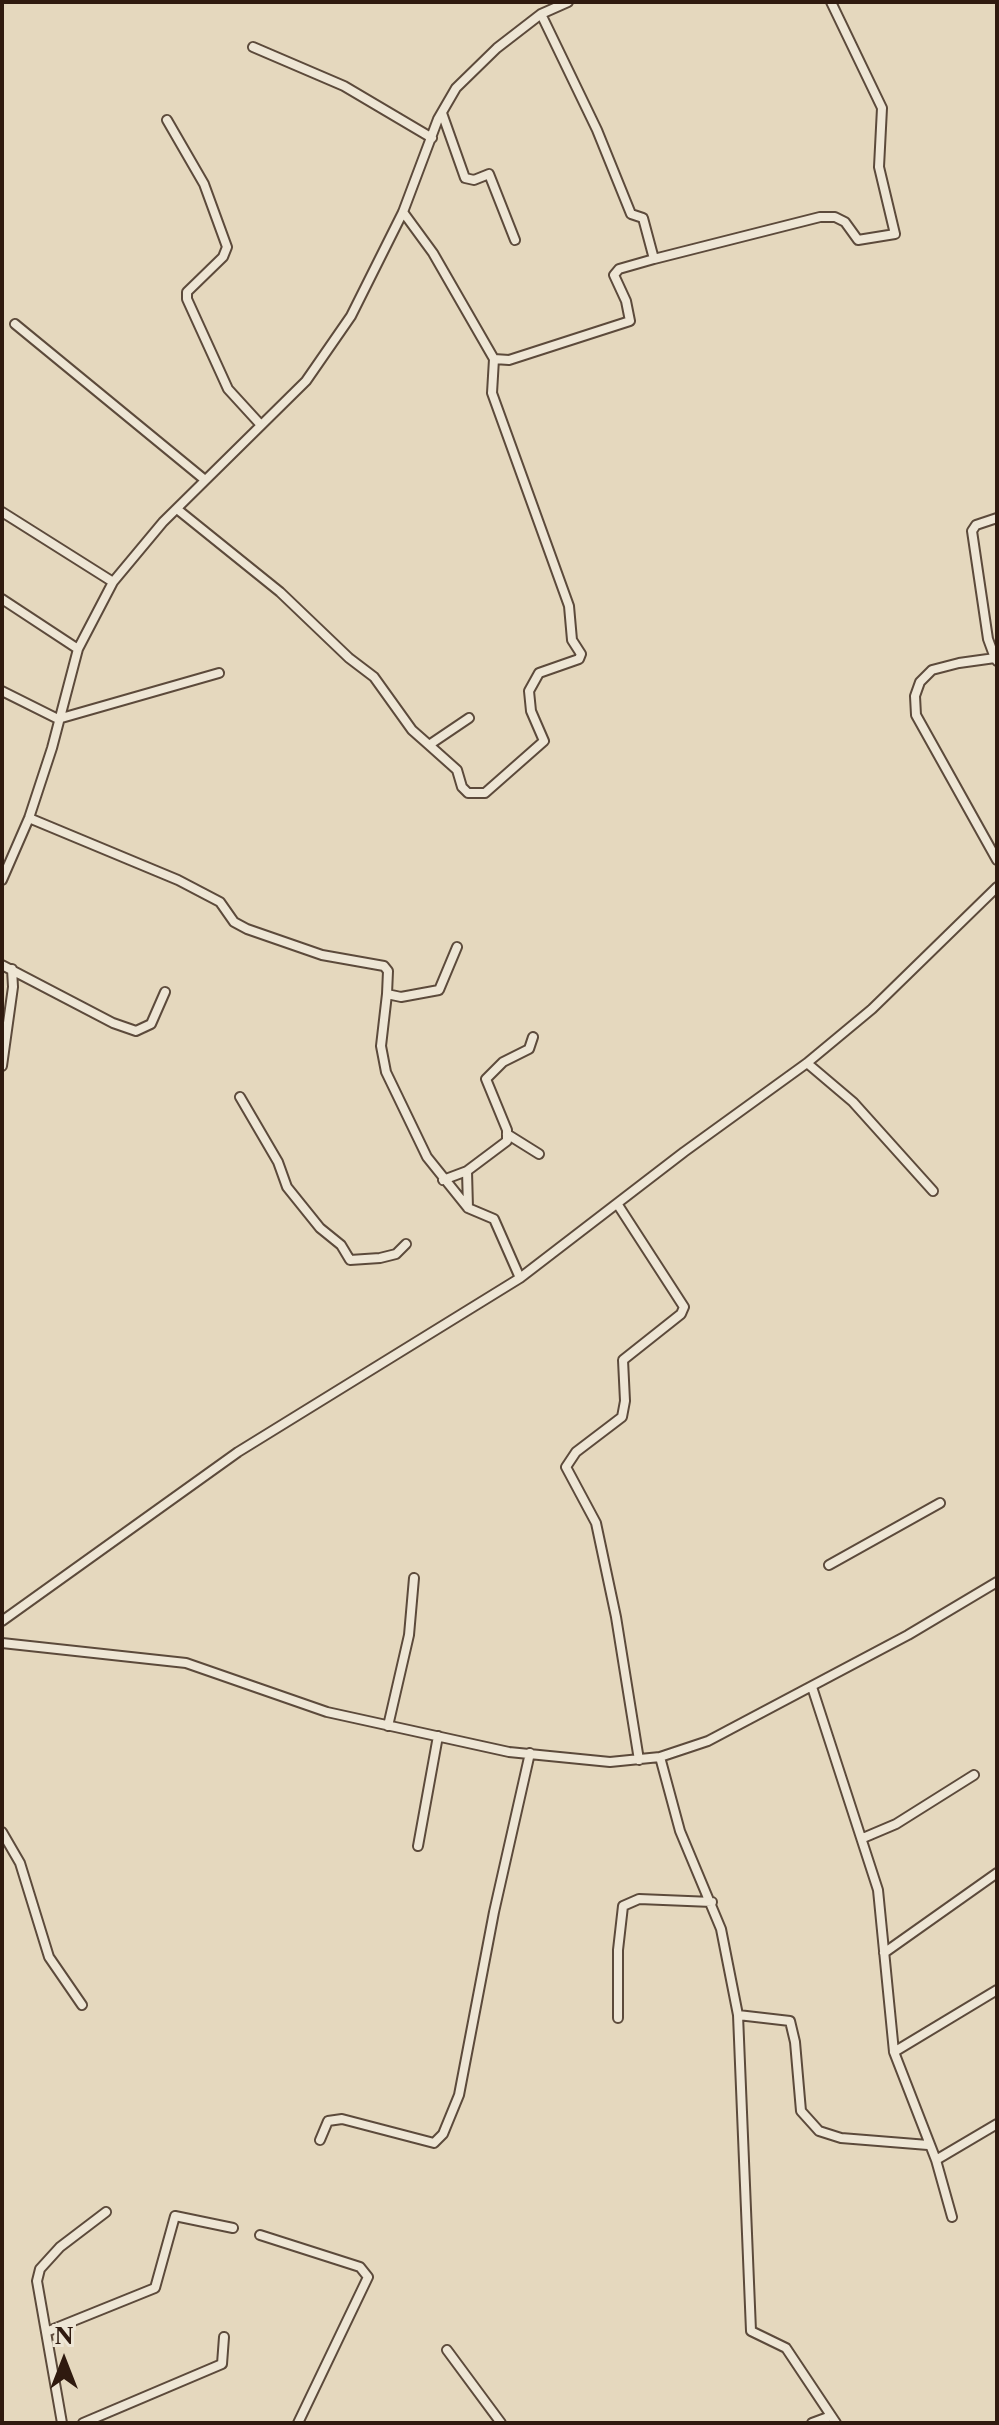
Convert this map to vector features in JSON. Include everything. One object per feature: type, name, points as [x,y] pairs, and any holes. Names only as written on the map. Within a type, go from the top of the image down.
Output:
[{"type":"street","points":[[2,880],[29,818],[78,649],[113,582],[177,509],[306,381],[351,316],[403,212],[442,113],[456,88],[474,68],[541,14],[568,2]]},
{"type":"street","points":[[494,359],[509,360],[630,321],[626,301],[614,275],[619,269],[820,217],[835,217],[845,222],[858,240],[895,234],[879,167],[882,108],[831,2]]},
{"type":"street","points":[[541,14],[597,130],[631,214],[643,218],[654,259]]},
{"type":"street","points":[[253,47],[344,86],[432,138]]},
{"type":"street","points":[[442,113],[465,178],[474,180],[489,174],[515,240]]},
{"type":"street","points":[[167,120],[204,184],[227,247],[223,257],[187,292],[187,299],[228,389],[260,424]]},
{"type":"street","points":[[177,509],[280,592],[349,658],[374,677],[412,730],[457,770],[462,787],[468,793],[485,793],[544,741],[531,711],[529,691],[539,673],[579,659],[581,654],[572,640],[569,606],[492,393],[494,359],[433,253],[403,212]]},
{"type":"street","points":[[15,324],[205,480]]},
{"type":"street","points":[[2,512],[113,582]]},
{"type":"street","points":[[997,518],[976,525],[972,531],[988,639],[996,660],[932,670],[920,682],[915,696],[916,715],[997,860]]},
{"type":"street","points":[[2,599],[78,649]]},
{"type":"street","points":[[2,691],[58,719],[219,673]]},
{"type":"street","points":[[429,745],[469,718]]},
{"type":"street","points":[[29,818],[178,880],[220,902],[234,922],[247,929],[322,955],[384,966],[388,971],[381,1046],[386,1072],[427,1157],[468,1208],[494,1219],[520,1278]]},
{"type":"street","points":[[2,1621],[238,1452],[520,1278],[684,1152],[807,1063],[872,1009],[997,887]]},
{"type":"street","points":[[387,994],[401,997],[439,990],[457,947]]},
{"type":"street","points":[[2,965],[113,1023],[136,1031],[151,1024],[165,992]]},
{"type":"street","points":[[2,1066],[13,987],[12,969]]},
{"type":"street","points":[[443,1180],[467,1171],[472,1164],[507,1141],[486,1079],[503,1062],[529,1049],[533,1037]]},
{"type":"street","points":[[807,1063],[853,1102],[933,1191]]},
{"type":"street","points":[[240,1097],[278,1162],[287,1187],[320,1228],[341,1245],[350,1260],[396,1254],[406,1244]]},
{"type":"street","points":[[507,1134],[539,1154]]},
{"type":"street","points":[[467,1171],[468,1208]]},
{"type":"street","points":[[618,1205],[684,1307],[681,1314],[623,1360],[625,1401],[622,1417],[576,1452],[566,1467],[596,1523],[616,1617],[639,1760]]},
{"type":"street","points":[[829,1565],[940,1503]]},
{"type":"street","points":[[388,1726],[409,1635],[414,1578]]},
{"type":"street","points":[[2,1643],[186,1663],[327,1712],[530,1753],[610,1762],[660,1757],[708,1741],[812,1687],[997,1583]]},
{"type":"street","points":[[812,1687],[878,1890],[894,2052],[936,2160],[952,2217]]},
{"type":"street","points":[[418,1846],[438,1736]]},
{"type":"street","points":[[320,2140],[328,2121],[342,2119],[434,2143],[443,2134],[459,2095],[494,1912],[530,1753]]},
{"type":"street","points":[[660,1757],[680,1831],[712,1902],[729,1958],[738,2015],[751,2331],[786,2348],[834,2420],[812,2423]]},
{"type":"street","points":[[863,1838],[896,1824],[974,1775]]},
{"type":"street","points":[[2,1832],[20,1863],[49,1957],[82,2005]]},
{"type":"street","points":[[884,1953],[997,1873]]},
{"type":"street","points":[[618,2018],[618,1950],[623,1906],[639,1899],[712,1902]]},
{"type":"street","points":[[894,2052],[997,1990]]},
{"type":"street","points":[[738,2015],[790,2021],[800,2078],[801,2111],[819,2131],[841,2138],[928,2145]]},
{"type":"street","points":[[936,2160],[997,2124]]},
{"type":"street","points":[[62,2423],[37,2281],[40,2269],[60,2247],[106,2212]]},
{"type":"street","points":[[46,2332],[155,2288],[175,2216],[233,2228]]},
{"type":"street","points":[[260,2235],[360,2267],[368,2277],[298,2423]]},
{"type":"street","points":[[83,2423],[222,2364],[224,2337]]},
{"type":"street","points":[[447,2350],[501,2423]]}]
